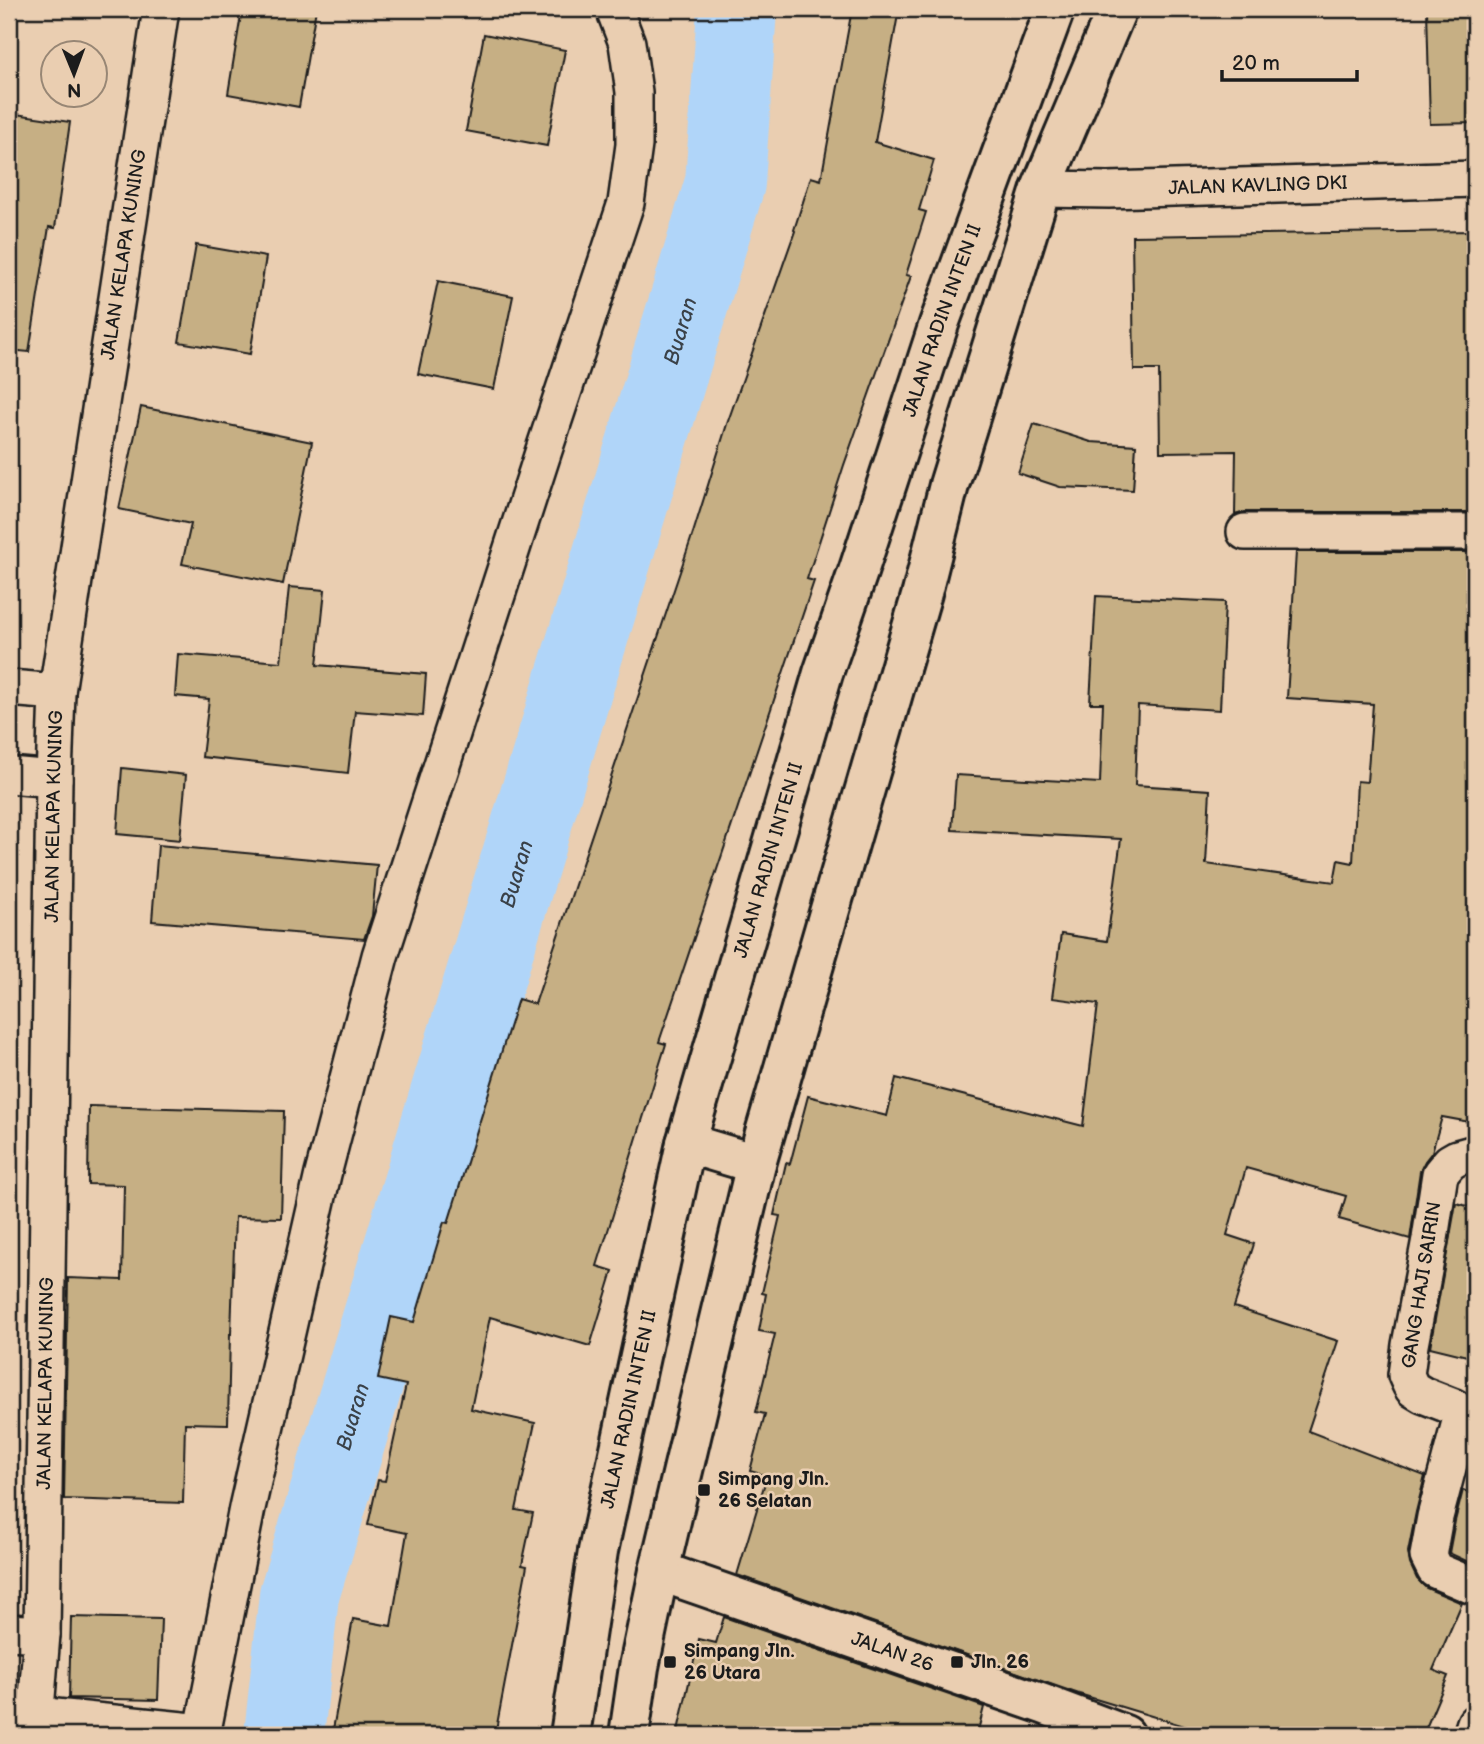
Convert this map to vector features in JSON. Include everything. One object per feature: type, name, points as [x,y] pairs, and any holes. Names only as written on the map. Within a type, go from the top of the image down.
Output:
[{"type":"main road","name":"JALAN RADIN INTEN II","points":[[570,1735],[598,1550],[686,1143],[823,673],[939,324],[1055,9]]},
{"type":"main road","points":[[629,1735],[639,1667],[659,1571],[756,1164],[922,593],[949,485],[1041,189],[1116,9]]},
{"type":"main road","points":[[686,1143],[756,1164]]},
{"type":"main road","name":"JALAN 26","points":[[659,1571],[1125,1735]]},
{"type":"street","name":"JALAN KELAPA KUNING","points":[[35,1725],[26,1633],[57,692],[161,9]]},
{"type":"street","points":[[35,1725],[202,1734],[247,1508],[320,1187],[380,956],[626,203],[634,145],[634,92],[627,43],[614,9]]},
{"type":"street","name":"JALAN KAVLING DKI","points":[[1041,189],[1109,190],[1475,179]]},
{"type":"street","points":[[1245,533],[1475,533]]},
{"type":"street","points":[[9,688],[57,692]]},
{"type":"street","points":[[9,775],[54,779]]},
{"type":"street","name":"GANG HAJI SAIRIN","points":[[1475,1153],[1450,1162],[1440,1174],[1406,1375],[1413,1389],[1454,1407],[1459,1413],[1460,1422],[1435,1517],[1428,1556],[1435,1570],[1475,1587]]},
{"type":"street","points":[[1471,1735],[1475,1723]]},
{"type":"building","points":[[242,9],[316,9],[299,107],[228,94]]},
{"type":"building","points":[[852,9],[899,9],[875,142],[934,160],[919,210],[926,212],[906,275],[911,276],[807,579],[814,581],[659,1042],[666,1044],[597,1266],[613,1271],[590,1346],[490,1317],[471,1409],[535,1423],[516,1510],[533,1513],[522,1565],[527,1566],[495,1735],[332,1735],[353,1619],[391,1626],[407,1533],[368,1525],[378,1480],[385,1481],[406,1385],[378,1379],[391,1317],[414,1322],[518,999],[535,1004],[811,177],[821,180]]},
{"type":"building","points":[[1427,9],[1475,9],[1475,123],[1430,124]]},
{"type":"building","points":[[484,34],[565,50],[547,146],[466,131]]},
{"type":"building","points":[[9,113],[70,122],[55,228],[49,227],[29,352],[9,350]]},
{"type":"building","points":[[1475,231],[1475,512],[1245,512],[1235,515],[1236,451],[1160,452],[1159,370],[1134,370],[1132,236]]},
{"type":"building","points":[[196,245],[266,257],[250,354],[179,342]]},
{"type":"building","points":[[438,281],[513,296],[494,389],[418,374]]},
{"type":"building","points":[[141,407],[312,442],[283,584],[182,564],[191,524],[119,509]]},
{"type":"building","points":[[1034,424],[1091,442],[1136,445],[1133,490],[1060,487],[1018,473]]},
{"type":"building","points":[[1296,552],[1475,552],[1475,1123],[1442,1117],[1432,1152],[1420,1171],[1410,1239],[1339,1219],[1346,1196],[1246,1168],[1227,1235],[1254,1244],[1234,1307],[1338,1341],[1308,1431],[1425,1476],[1408,1552],[1410,1564],[1417,1579],[1426,1588],[1462,1603],[1433,1670],[1448,1676],[1423,1735],[1214,1735],[1079,1694],[737,1575],[767,1476],[750,1471],[765,1414],[756,1412],[775,1334],[759,1331],[766,1294],[762,1293],[780,1216],[774,1215],[786,1163],[790,1164],[808,1096],[887,1116],[896,1078],[1083,1126],[1098,1004],[1052,998],[1061,934],[1107,941],[1121,839],[952,830],[956,775],[1100,783],[1103,703],[1090,703],[1096,596],[1225,602],[1220,710],[1138,705],[1135,785],[1210,790],[1206,864],[1334,882],[1338,860],[1353,863],[1357,781],[1367,782],[1373,704],[1287,698]]},
{"type":"building","points":[[289,587],[325,590],[317,665],[426,674],[423,716],[355,711],[348,773],[202,757],[209,699],[175,696],[178,654],[281,662]]},
{"type":"building","points":[[122,768],[186,775],[180,840],[117,834]]},
{"type":"building","points":[[158,845],[377,865],[372,916],[364,939],[152,921]]},
{"type":"building","points":[[89,1106],[284,1111],[281,1218],[235,1217],[228,1424],[185,1423],[183,1503],[64,1499],[68,1278],[122,1280],[124,1185],[88,1184]]},
{"type":"building","points":[[1456,1203],[1475,1208],[1475,1358],[1430,1347]]},
{"type":"building","points":[[1463,1490],[1475,1495],[1475,1565],[1449,1553]]},
{"type":"building","points":[[71,1617],[161,1619],[158,1700],[69,1698]]},
{"type":"building","points":[[724,1617],[984,1707],[977,1735],[677,1735],[699,1639],[716,1643]]},
{"type":"waterway","name":"Buaran","points":[[284,1735],[299,1595],[725,183],[737,9]]},
{"type":"place","name":"Simpang Jln. 26 Selatan","points":[[704,1490]]},
{"type":"place","name":"Simpang Jln. 26 Utara","points":[[670,1662]]},
{"type":"place","name":"Jln. 26","points":[[957,1662]]}]
